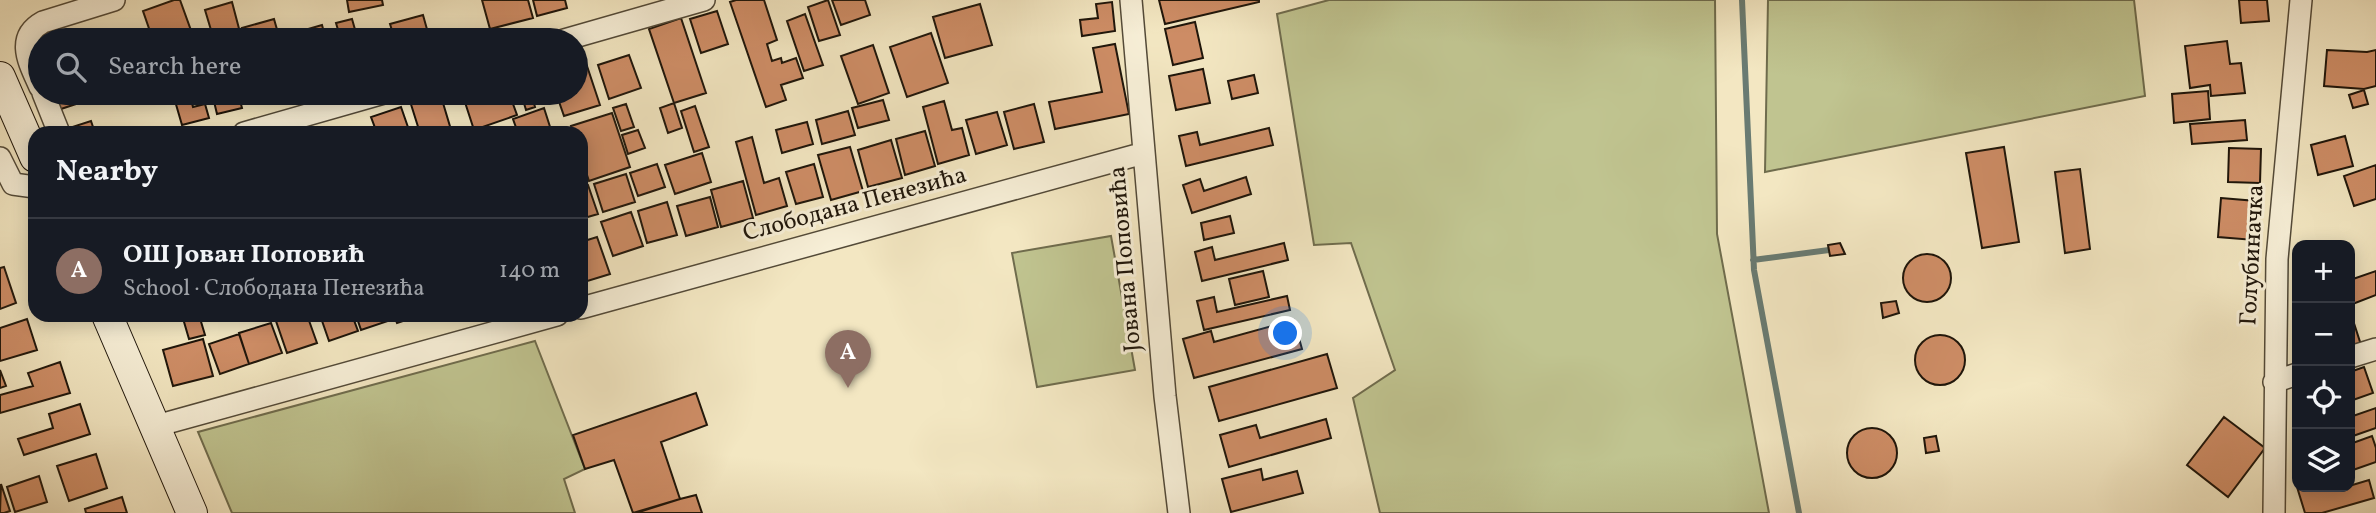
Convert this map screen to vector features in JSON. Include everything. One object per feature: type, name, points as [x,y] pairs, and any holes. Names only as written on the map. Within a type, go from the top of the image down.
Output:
[{"type":"main road","points":[[0,77],[28,141]]},
{"type":"main road","points":[[110,322],[192,513]]},
{"type":"street","points":[[33,28],[43,22],[114,0]]},
{"type":"street","points":[[588,33],[704,0]]},
{"type":"street","name":"Јована Поповића","points":[[1131,0],[1165,396],[1178,513]]},
{"type":"street","name":"Голубиначка","points":[[2274,513],[2277,259],[2301,0]]},
{"type":"street","points":[[28,37],[28,59]]},
{"type":"street","points":[[48,105],[56,126]]},
{"type":"street","points":[[268,126],[342,105]]},
{"type":"street","name":"Слободана Пенезића","points":[[588,307],[1144,153]]},
{"type":"street","points":[[0,158],[13,184],[28,186]]},
{"type":"street","points":[[156,426],[532,322]]},
{"type":"street","points":[[2355,355],[2376,349]]},
{"type":"street","points":[[2274,382],[2292,376]]},
{"type":"green space","points":[[1329,0],[1715,0],[1717,234],[1769,513],[1380,513],[1353,398],[1395,370],[1351,243],[1314,245],[1277,14]]},
{"type":"green space","points":[[1768,0],[2134,0],[2145,96],[1765,172]]},
{"type":"green space","points":[[1111,236],[1135,370],[1037,387],[1012,253]]},
{"type":"green space","points":[[535,341],[585,469],[564,479],[575,513],[232,513],[198,432]]},
{"type":"building","points":[[180,0],[190,28],[149,28],[143,11]]},
{"type":"building","points":[[347,0],[382,0],[383,5],[349,12]]},
{"type":"building","points":[[482,0],[528,0],[533,18],[490,28]]},
{"type":"building","points":[[533,0],[565,0],[567,8],[537,16]]},
{"type":"building","points":[[764,0],[777,40],[767,44],[772,61],[781,58],[782,63],[796,58],[803,78],[781,85],[786,100],[766,107],[730,2]]},
{"type":"building","points":[[828,0],[840,35],[819,41],[808,7]]},
{"type":"building","points":[[832,0],[865,0],[870,15],[841,25]]},
{"type":"building","points":[[1159,0],[1259,0],[1259,2],[1165,24]]},
{"type":"building","points":[[2239,0],[2267,0],[2269,21],[2241,23]]},
{"type":"building","points":[[232,2],[239,28],[210,28],[205,10]]},
{"type":"building","points":[[1112,2],[1115,31],[1082,36],[1080,20],[1098,18],[1096,4]]},
{"type":"building","points":[[980,4],[992,45],[945,58],[933,17]]},
{"type":"building","points":[[717,11],[728,44],[701,53],[690,19]]},
{"type":"building","points":[[805,14],[823,65],[804,71],[787,21]]},
{"type":"building","points":[[423,15],[427,28],[391,28],[390,24]]},
{"type":"building","points":[[681,18],[706,93],[674,103],[649,29]]},
{"type":"building","points":[[274,19],[277,28],[242,28]]},
{"type":"building","points":[[352,19],[355,28],[337,28],[336,23]]},
{"type":"building","points":[[1195,22],[1203,58],[1173,65],[1165,29]]},
{"type":"building","points":[[931,33],[948,83],[907,97],[890,47]]},
{"type":"building","points":[[2227,41],[2230,64],[2241,63],[2245,93],[2211,96],[2210,85],[2190,88],[2185,46]]},
{"type":"building","points":[[1115,44],[1129,114],[1055,129],[1049,102],[1102,92],[1093,48]]},
{"type":"building","points":[[873,45],[889,93],[858,104],[841,56]]},
{"type":"building","points":[[2327,50],[2376,50],[2376,86],[2364,89],[2324,86]]},
{"type":"building","points":[[629,55],[641,88],[609,99],[598,65]]},
{"type":"building","points":[[588,69],[600,105],[564,116],[560,105],[588,105]]},
{"type":"building","points":[[1203,69],[1210,103],[1176,110],[1169,76]]},
{"type":"building","points":[[1254,75],[1258,93],[1232,99],[1228,81]]},
{"type":"building","points":[[2364,90],[2368,104],[2353,108],[2349,95]]},
{"type":"building","points":[[2208,91],[2210,119],[2174,123],[2172,94]]},
{"type":"building","points":[[883,100],[889,120],[858,128],[852,108]]},
{"type":"building","points":[[944,101],[952,130],[962,128],[969,155],[938,164],[923,107]]},
{"type":"building","points":[[674,103],[682,128],[668,133],[660,108]]},
{"type":"building","points":[[626,104],[634,127],[621,131],[613,108]]},
{"type":"building","points":[[1034,104],[1044,142],[1014,149],[1004,112]]},
{"type":"building","points":[[56,105],[73,105],[58,110]]},
{"type":"building","points":[[176,105],[205,105],[209,118],[182,125]]},
{"type":"building","points":[[215,105],[241,105],[242,108],[217,114]]},
{"type":"building","points":[[411,105],[444,105],[450,126],[418,126]]},
{"type":"building","points":[[466,105],[513,105],[517,115],[485,126],[473,126]]},
{"type":"building","points":[[525,105],[534,105],[535,107],[526,110]]},
{"type":"building","points":[[695,106],[709,147],[694,152],[681,111]]},
{"type":"building","points":[[401,107],[408,126],[374,126],[371,117]]},
{"type":"building","points":[[544,108],[550,126],[516,126],[513,119]]},
{"type":"building","points":[[848,111],[855,135],[822,144],[816,120]]},
{"type":"building","points":[[997,112],[1007,145],[976,154],[966,120]]},
{"type":"building","points":[[612,113],[630,167],[589,181],[588,126],[571,126]]},
{"type":"building","points":[[2245,120],[2247,140],[2192,144],[2190,124]]},
{"type":"building","points":[[91,121],[93,126],[75,126]]},
{"type":"building","points":[[807,122],[813,144],[782,153],[776,130]]},
{"type":"building","points":[[1269,128],[1273,145],[1186,166],[1179,136],[1197,132],[1200,145]]},
{"type":"building","points":[[638,130],[645,148],[628,154],[622,135]]},
{"type":"building","points":[[925,131],[935,166],[905,175],[896,139]]},
{"type":"building","points":[[2345,136],[2353,166],[2318,175],[2311,145]]},
{"type":"building","points":[[752,137],[764,183],[779,178],[787,206],[756,215],[736,142]]},
{"type":"building","points":[[891,140],[902,178],[868,187],[858,150]]},
{"type":"building","points":[[850,147],[863,191],[831,200],[818,155]]},
{"type":"building","points":[[2004,147],[2019,242],[1982,248],[1966,153]]},
{"type":"building","points":[[2229,148],[2261,149],[2260,183],[2228,182]]},
{"type":"building","points":[[702,153],[711,182],[675,194],[665,165]]},
{"type":"building","points":[[657,164],[665,187],[638,196],[630,173]]},
{"type":"building","points":[[814,164],[823,197],[796,204],[786,172]]},
{"type":"building","points":[[2376,165],[2376,199],[2354,206],[2344,176]]},
{"type":"building","points":[[2080,169],[2090,249],[2065,253],[2055,172]]},
{"type":"building","points":[[626,174],[635,202],[603,212],[594,184]]},
{"type":"building","points":[[1246,177],[1251,194],[1192,213],[1183,185],[1200,179],[1204,191]]},
{"type":"building","points":[[743,181],[753,218],[721,227],[711,190]]},
{"type":"building","points":[[588,185],[598,214],[588,217]]},
{"type":"building","points":[[710,197],[718,227],[686,236],[677,206]]},
{"type":"building","points":[[2221,198],[2256,201],[2254,240],[2218,237]]},
{"type":"building","points":[[667,202],[677,235],[647,243],[638,211]]},
{"type":"building","points":[[631,212],[643,246],[613,256],[601,222]]},
{"type":"building","points":[[1230,216],[1234,233],[1204,240],[1201,223]]},
{"type":"building","points":[[597,237],[610,274],[588,281],[588,240]]},
{"type":"building","points":[[1284,243],[1288,260],[1202,281],[1195,252],[1212,247],[1215,260]]},
{"type":"building","points":[[1840,243],[1845,254],[1830,256],[1828,245]]},
{"type":"building","points":[[1927,254],[1944,261],[1951,278],[1944,295],[1927,302],[1910,295],[1903,278],[1910,261]]},
{"type":"building","points":[[4,267],[16,303],[0,309],[0,268]]},
{"type":"building","points":[[1263,271],[1269,297],[1235,305],[1229,279]]},
{"type":"building","points":[[2376,271],[2376,295],[2355,303],[2355,278]]},
{"type":"building","points":[[1287,296],[1290,310],[1204,330],[1197,301],[1214,297],[1217,312]]},
{"type":"building","points":[[1896,301],[1899,313],[1883,318],[1881,303]]},
{"type":"building","points":[[27,319],[37,350],[0,361],[0,328]]},
{"type":"building","points":[[1294,320],[1302,349],[1194,378],[1183,339],[1211,331],[1214,342]]},
{"type":"building","points":[[184,322],[201,322],[205,335],[189,339]]},
{"type":"building","points":[[276,322],[310,322],[317,343],[287,353]]},
{"type":"building","points":[[322,322],[355,322],[358,331],[329,341]]},
{"type":"building","points":[[358,322],[385,322],[361,330]]},
{"type":"building","points":[[271,323],[282,353],[249,364],[239,333]]},
{"type":"building","points":[[2355,326],[2361,345],[2355,347]]},
{"type":"building","points":[[239,334],[249,364],[220,374],[209,344]]},
{"type":"building","points":[[1940,335],[1958,342],[1965,360],[1958,378],[1940,385],[1922,378],[1915,360],[1922,342]]},
{"type":"building","points":[[203,339],[213,376],[173,386],[163,350]]},
{"type":"building","points":[[1327,354],[1337,388],[1219,421],[1209,387]]},
{"type":"building","points":[[60,362],[70,393],[0,413],[0,395],[33,386],[28,373]]},
{"type":"building","points":[[2364,367],[2373,393],[2355,399],[2355,370]]},
{"type":"building","points":[[0,370],[6,386],[0,388]]},
{"type":"building","points":[[696,393],[707,425],[661,442],[680,499],[633,513],[614,460],[585,469],[573,435]]},
{"type":"building","points":[[80,404],[90,434],[24,455],[18,439],[53,428],[49,414]]},
{"type":"building","points":[[2376,408],[2376,428],[2355,435],[2355,415]]},
{"type":"building","points":[[2224,417],[2265,448],[2228,497],[2187,465]]},
{"type":"building","points":[[1326,419],[1331,438],[1229,467],[1220,435],[1256,425],[1260,438]]},
{"type":"building","points":[[1872,428],[1890,435],[1897,453],[1890,471],[1872,478],[1854,471],[1847,453],[1854,435]]},
{"type":"building","points":[[1936,436],[1939,451],[1926,453],[1924,438]]},
{"type":"building","points":[[2372,436],[2376,448],[2376,462],[2355,469],[2355,442]]},
{"type":"building","points":[[96,454],[107,488],[69,501],[57,466]]},
{"type":"building","points":[[1261,469],[1263,480],[1297,471],[1303,493],[1231,512],[1222,479]]},
{"type":"building","points":[[39,476],[47,502],[15,512],[7,487]]},
{"type":"building","points":[[2369,480],[2374,498],[2322,513],[2305,513],[2299,492],[2355,492],[2355,484]]},
{"type":"building","points":[[1,484],[10,511],[4,513],[0,513]]},
{"type":"building","points":[[696,495],[702,513],[636,513],[680,499]]},
{"type":"building","points":[[122,497],[127,513],[86,513],[85,509]]},
{"type":"waterway","points":[[1742,0],[1754,270],[1799,513]]},
{"type":"waterway","points":[[1753,260],[1829,250]]},
{"type":"place","name":"ОШ Јован Поповић","points":[[848,388]]}]
